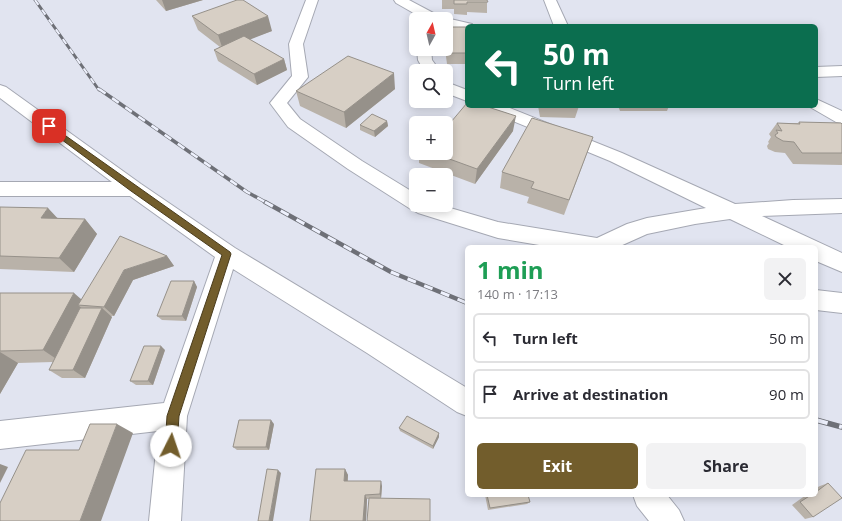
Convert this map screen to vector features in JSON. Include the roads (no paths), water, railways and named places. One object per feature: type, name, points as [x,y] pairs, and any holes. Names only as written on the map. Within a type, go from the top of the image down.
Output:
[{"type":"street","points":[[400,0],[420,12]]},
{"type":"street","points":[[550,0],[560,24]]},
{"type":"street","points":[[307,4],[296,44],[300,77],[278,103],[294,123],[354,165],[409,199]]},
{"type":"street","points":[[453,24],[465,27]]},
{"type":"street","points":[[818,72],[842,70]]},
{"type":"street","points":[[0,90],[134,189],[226,254],[376,345],[465,402]]},
{"type":"street","points":[[453,90],[465,95]]},
{"type":"street","points":[[818,105],[842,118]]},
{"type":"street","points":[[495,108],[616,157],[804,245]]},
{"type":"street","points":[[0,189],[134,189]]},
{"type":"street","points":[[604,245],[646,226],[730,211],[797,206],[842,206]]},
{"type":"street","points":[[438,212],[498,230],[588,245]]},
{"type":"street","points":[[818,252],[842,263]]},
{"type":"street","points":[[165,521],[173,416],[226,254]]},
{"type":"street","points":[[818,300],[842,303]]},
{"type":"street","points":[[0,436],[173,416]]},
{"type":"street","points":[[650,497],[668,521]]},
{"type":"railway","points":[[35,0],[99,90]]},
{"type":"railway","points":[[99,89],[247,192],[267,203]]},
{"type":"railway","points":[[265,202],[391,272],[465,302]]},
{"type":"railway","points":[[818,421],[842,427]]}]
